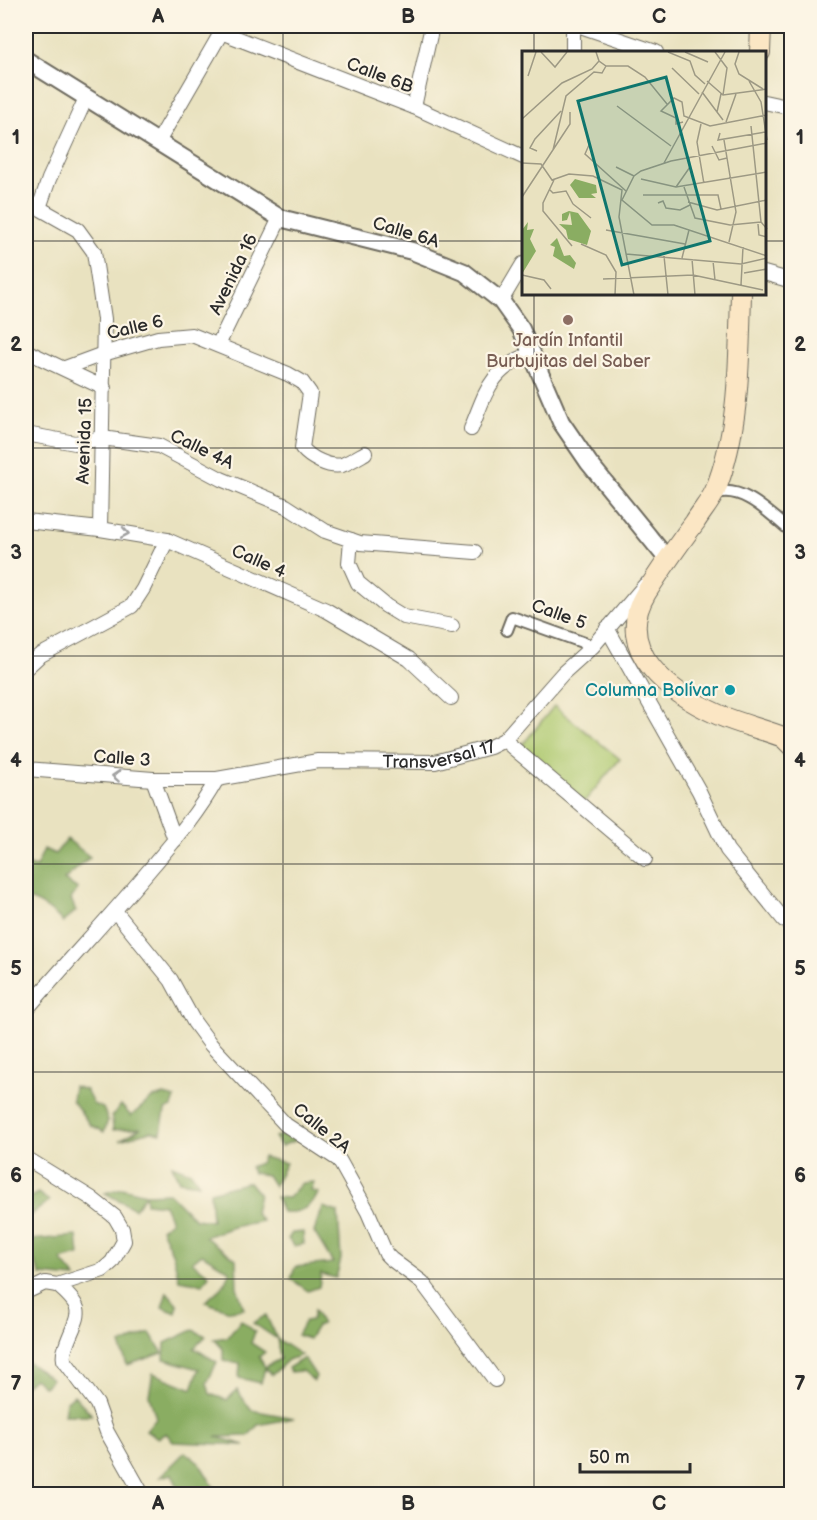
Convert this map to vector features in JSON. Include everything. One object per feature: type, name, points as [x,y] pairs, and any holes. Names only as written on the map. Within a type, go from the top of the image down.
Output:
[{"type":"main road","points":[[760,51],[761,26]]},
{"type":"main road","name":"Transversal 17","points":[[668,560],[714,494],[727,457],[735,418],[741,296]]},
{"type":"main road","points":[[668,560],[645,596],[637,616],[635,632],[648,665],[661,678],[698,704],[736,722],[783,737],[792,746]]},
{"type":"street","points":[[414,107],[432,26]]},
{"type":"street","points":[[573,26],[573,51]]},
{"type":"street","points":[[580,26],[653,51]]},
{"type":"street","points":[[158,142],[223,29]]},
{"type":"street","name":"Calle 6B","points":[[223,29],[414,107],[522,157]]},
{"type":"street","name":"Calle 6A","points":[[26,60],[280,218],[412,251],[464,272],[501,301],[521,329],[561,422],[589,463],[668,560]]},
{"type":"street","points":[[32,206],[49,179],[86,98]]},
{"type":"street","points":[[766,102],[792,108]]},
{"type":"street","name":"Calle 6","points":[[32,206],[78,230],[94,252],[104,319],[103,354],[158,338],[192,335],[288,374],[302,382],[310,393],[302,448],[312,458],[343,465],[365,453]]},
{"type":"street","name":"Avenida 16","points":[[218,345],[280,218]]},
{"type":"street","points":[[501,301],[522,266]]},
{"type":"street","points":[[766,273],[792,281]]},
{"type":"street","points":[[26,351],[104,388]]},
{"type":"street","points":[[471,429],[489,383],[505,366],[533,353]]},
{"type":"street","points":[[66,368],[103,354]]},
{"type":"street","name":"Avenida 15","points":[[100,529],[103,354]]},
{"type":"street","name":"Calle 4A","points":[[26,434],[75,443],[102,438],[159,446],[221,479],[286,506],[325,531],[351,540],[360,543],[475,552]]},
{"type":"street","points":[[714,494],[724,490],[739,494],[792,532]]},
{"type":"street","name":"Calle 4","points":[[26,521],[100,529],[167,540],[326,610],[409,659],[451,698]]},
{"type":"street","points":[[26,668],[39,656],[132,606],[167,540]]},
{"type":"street","points":[[351,540],[349,563],[358,583],[386,606],[404,617],[452,626]]},
{"type":"street","name":"Transversal 17","points":[[217,779],[318,761],[435,762],[490,747],[504,740],[563,673],[593,646],[668,560]]},
{"type":"street","name":"Calle 5","points":[[507,630],[512,617],[593,646]]},
{"type":"street","points":[[607,628],[699,791],[727,850],[784,920],[792,924]]},
{"type":"street","points":[[504,740],[645,859]]},
{"type":"street","name":"Calle 3","points":[[26,769],[153,779],[217,779]]},
{"type":"street","points":[[153,779],[175,840]]},
{"type":"street","points":[[26,1010],[175,840],[205,802],[217,779]]},
{"type":"street","name":"Calle 2A","points":[[115,911],[171,980],[194,1022],[211,1046],[286,1125],[339,1160],[368,1212],[386,1254],[422,1282],[495,1380]]},
{"type":"street","points":[[26,1158],[91,1198],[114,1217],[122,1229],[124,1241],[112,1262],[103,1270],[57,1285],[45,1283],[26,1292]]},
{"type":"street","points":[[57,1285],[70,1296],[76,1307],[78,1319],[67,1342],[63,1355],[64,1360],[97,1404],[107,1432],[142,1494]]},
{"type":"green space","points":[[554,706],[620,759],[584,802],[519,749]]},
{"type":"green space","points":[[67,839],[90,857],[64,880],[78,889],[71,899],[76,911],[63,922],[46,907],[26,899],[26,864],[36,867],[44,849],[55,854]]},
{"type":"green space","points":[[74,1086],[86,1090],[93,1104],[103,1108],[108,1120],[104,1132],[90,1125],[72,1100]]},
{"type":"green space","points":[[164,1095],[175,1098],[172,1107],[165,1110],[161,1133],[151,1131],[120,1140],[141,1128],[113,1130],[112,1117],[121,1105],[131,1116],[152,1098]]},
{"type":"green space","points":[[288,1133],[297,1140],[281,1146],[275,1137]]},
{"type":"green space","points":[[263,1157],[286,1163],[274,1186],[267,1175],[253,1173],[250,1167],[260,1163]]},
{"type":"green space","points":[[172,1165],[191,1172],[199,1184],[179,1181]]},
{"type":"green space","points":[[249,1182],[259,1194],[255,1213],[262,1221],[233,1227],[205,1237],[236,1259],[237,1287],[244,1309],[230,1311],[205,1302],[223,1286],[230,1271],[202,1254],[192,1262],[209,1275],[203,1284],[179,1280],[173,1255],[161,1229],[171,1221],[164,1205],[146,1203],[145,1195],[135,1209],[105,1193],[122,1188],[146,1194],[169,1193],[195,1219],[212,1221],[210,1192]]},
{"type":"green space","points":[[314,1182],[311,1191],[319,1193],[312,1203],[299,1211],[282,1212],[276,1197],[288,1198],[302,1183]]},
{"type":"green space","points":[[38,1193],[49,1201],[31,1215],[29,1198]]},
{"type":"green space","points":[[323,1207],[338,1212],[341,1259],[336,1278],[321,1274],[319,1287],[308,1291],[291,1279],[295,1267],[333,1263],[314,1232]]},
{"type":"green space","points":[[303,1232],[304,1244],[294,1246],[288,1239],[292,1233]]},
{"type":"green space","points":[[26,1235],[30,1240],[77,1236],[79,1255],[61,1260],[76,1278],[41,1275],[32,1257],[26,1253]]},
{"type":"green space","points":[[167,1292],[178,1305],[176,1313],[162,1307]]},
{"type":"green space","points":[[314,1310],[322,1324],[317,1326],[309,1339],[297,1335],[305,1321],[312,1320]]},
{"type":"green space","points":[[266,1315],[277,1339],[253,1323]]},
{"type":"green space","points":[[241,1320],[255,1332],[251,1343],[265,1352],[259,1357],[265,1367],[280,1359],[277,1339],[301,1355],[288,1360],[272,1375],[265,1368],[261,1383],[239,1378],[240,1363],[223,1360],[223,1349],[214,1339],[228,1337]]},
{"type":"green space","points":[[193,1330],[206,1336],[194,1348],[217,1362],[207,1383],[210,1394],[227,1400],[237,1390],[251,1410],[294,1418],[258,1425],[248,1436],[216,1437],[245,1445],[173,1442],[166,1433],[158,1438],[146,1430],[156,1418],[149,1395],[153,1373],[192,1389],[199,1369],[164,1359],[165,1343]]},
{"type":"green space","points":[[150,1333],[163,1353],[127,1365],[120,1345]]},
{"type":"green space","points":[[304,1358],[316,1376],[314,1381],[302,1371],[290,1372],[288,1368]]},
{"type":"green space","points":[[26,1361],[52,1379],[44,1387],[34,1378],[26,1385]]},
{"type":"green space","points":[[74,1395],[92,1415],[64,1415],[66,1402]]},
{"type":"green space","points":[[185,1452],[200,1464],[213,1486],[224,1494],[181,1494],[172,1474],[160,1477]]},
{"type":"place","name":"Jardín Infantil Burbujitas del Saber","points":[[568,320]]},
{"type":"place","name":"Columna Bolívar","points":[[730,690]]}]
